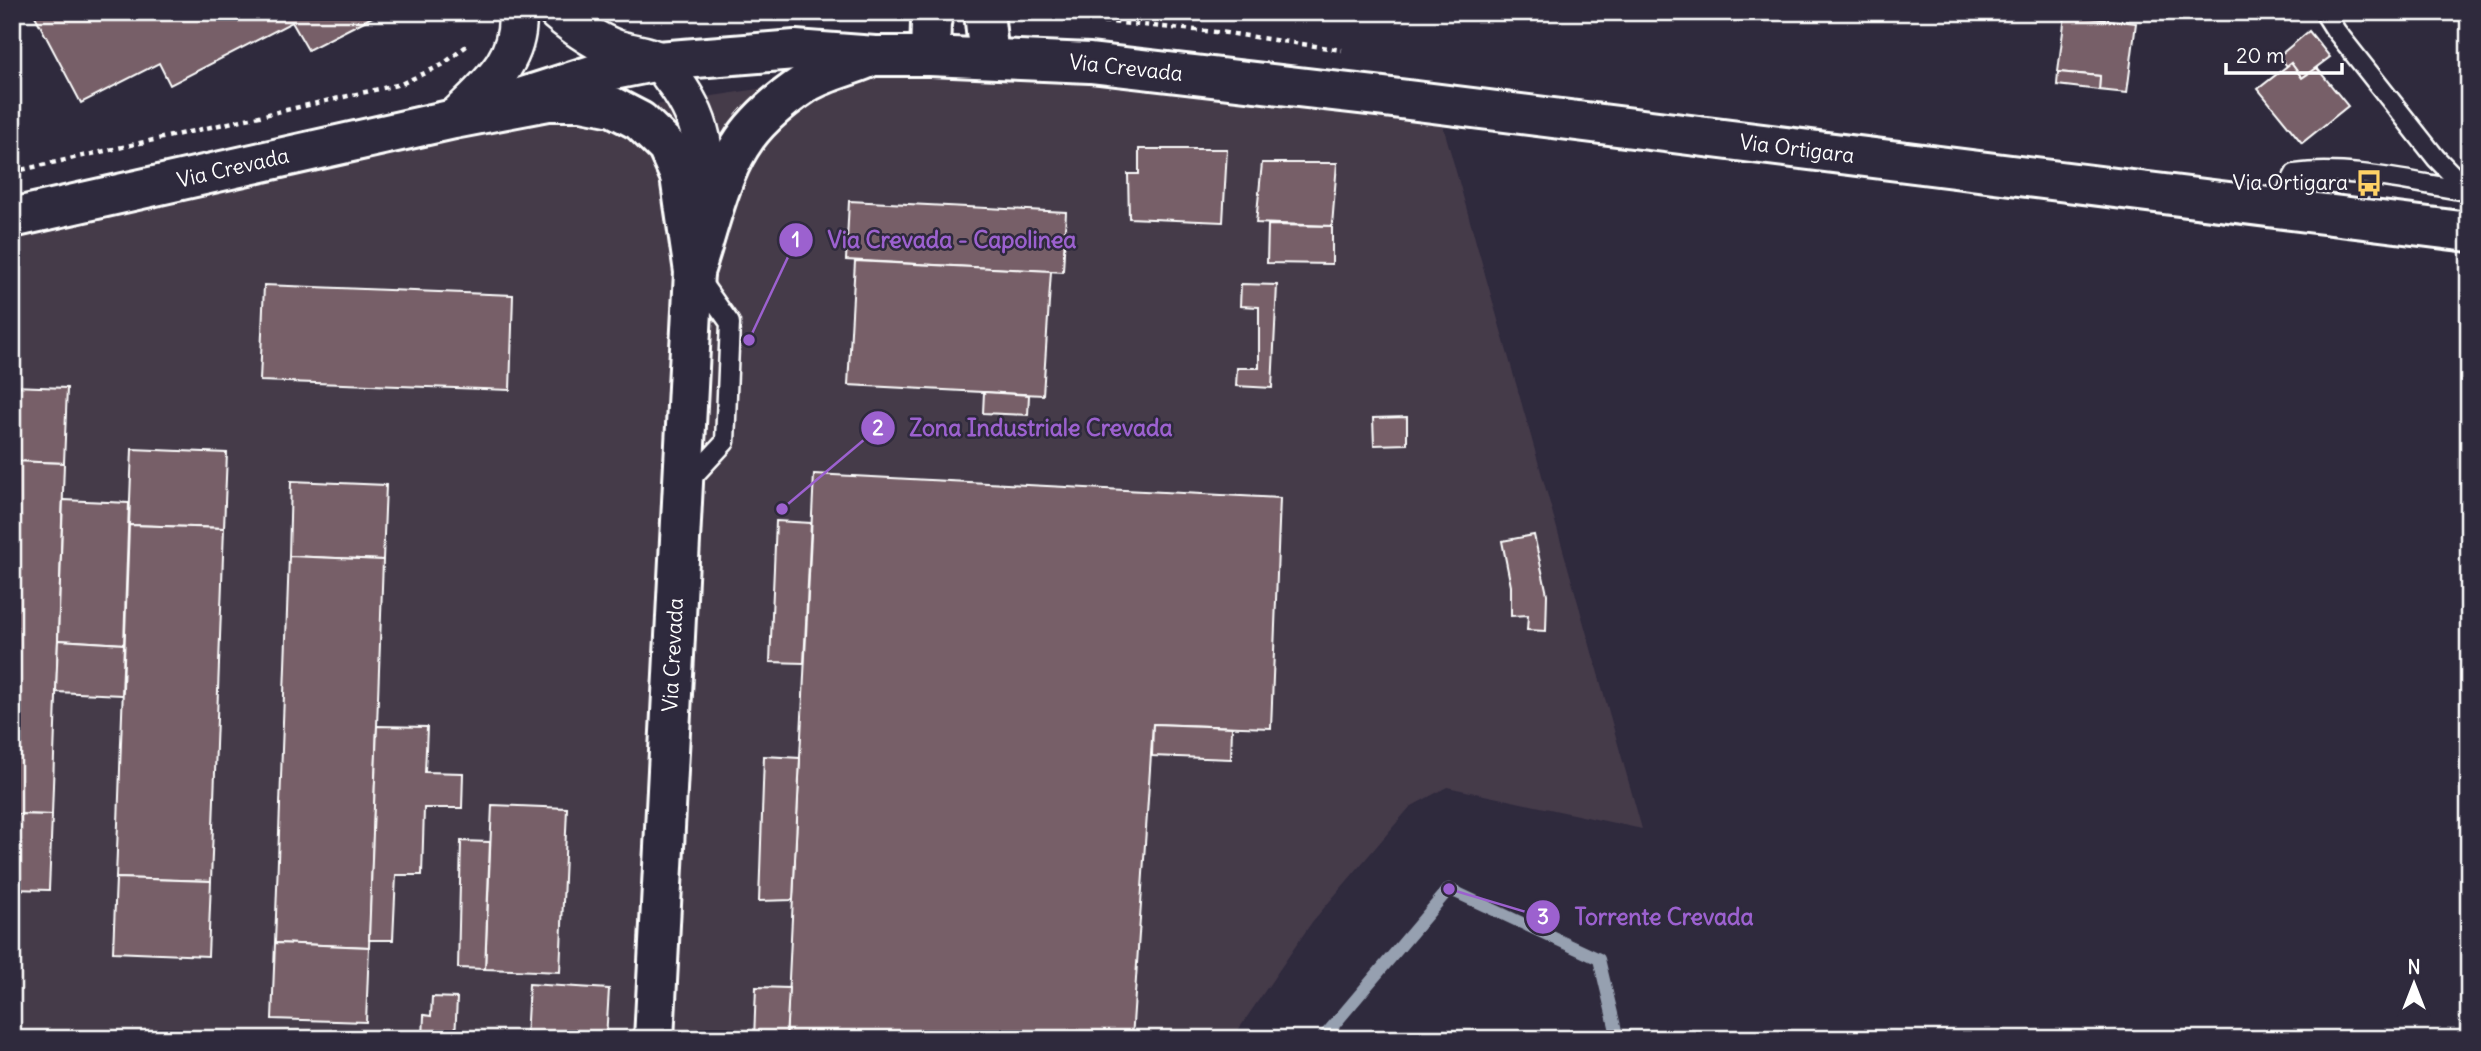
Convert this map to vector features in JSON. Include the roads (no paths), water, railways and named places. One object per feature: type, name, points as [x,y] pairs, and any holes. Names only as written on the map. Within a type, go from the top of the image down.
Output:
[{"type":"main road","points":[[930,56],[934,12]]},
{"type":"main road","points":[[984,12],[989,58]]},
{"type":"main road","name":"Via Crevada","points":[[454,119],[598,73],[658,61],[795,50],[875,56],[1090,63],[1376,96]]},
{"type":"main road","name":"Via Crevada","points":[[694,272],[725,178],[739,146],[753,129],[808,82],[875,56]]},
{"type":"main road","name":"Via Ortigara","points":[[1376,96],[2469,232]]},
{"type":"main road","name":"Via Crevada","points":[[12,218],[454,119],[548,101],[582,101],[613,107],[640,121],[667,148],[680,176],[694,272],[654,1039]]},
{"type":"street","points":[[454,119],[503,68],[513,51],[519,31],[517,12]]},
{"type":"street","points":[[557,12],[584,34],[658,61]]},
{"type":"street","name":"Via Crevada","points":[[658,61],[684,94],[703,138],[705,174],[694,272]]},
{"type":"lane","points":[[2324,12],[2436,158],[2468,191]]},
{"type":"lane","points":[[2284,210],[2290,183],[2295,174],[2312,172],[2346,173],[2468,191]]},
{"type":"waterway","points":[[1322,1039],[1449,889],[1599,959],[1618,1039]]},
{"type":"place","name":"Via Ortigara","points":[[2369,183]]},
{"type":"place","name":"Via Crevada - Capolinea","points":[[749,340]]},
{"type":"place","name":"Zona Industriale Crevada","points":[[782,509]]},
{"type":"place","name":"Torrente Crevada","points":[[1449,889]]}]
